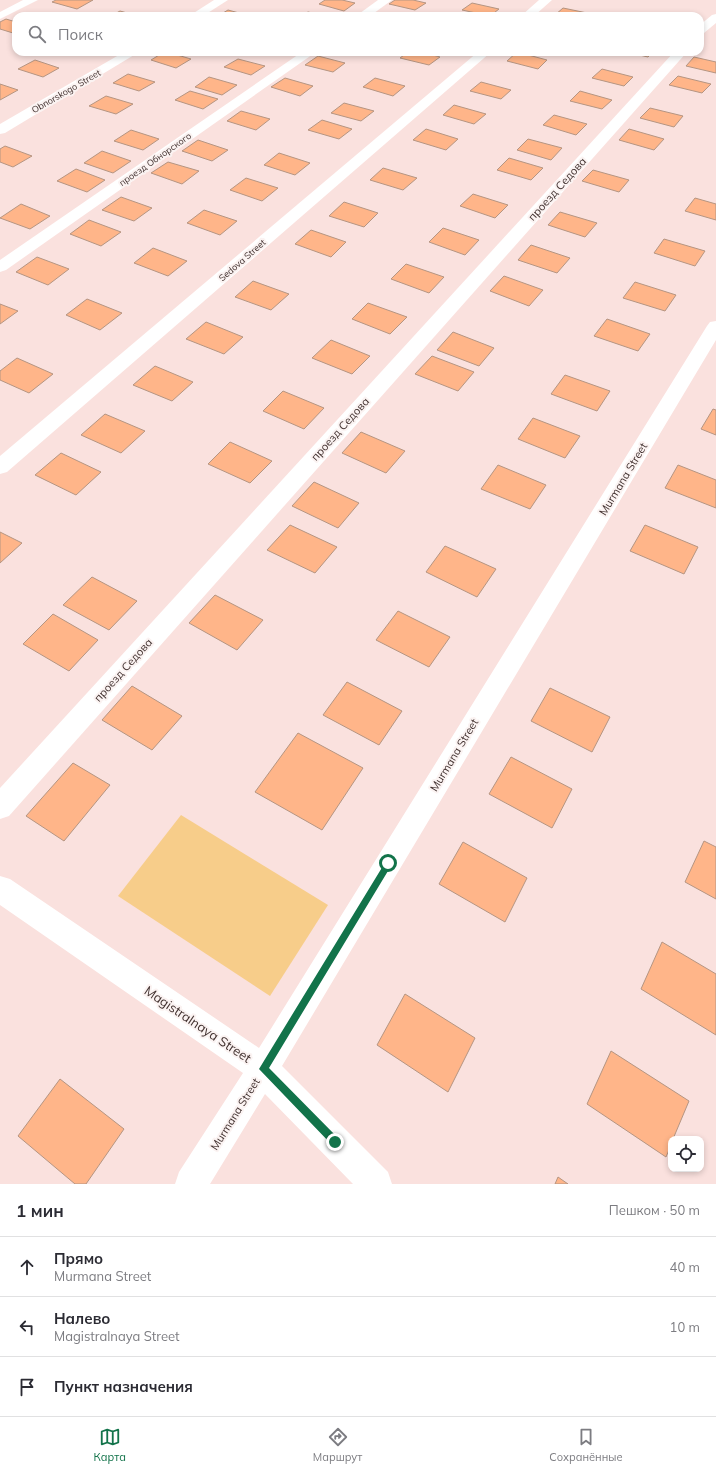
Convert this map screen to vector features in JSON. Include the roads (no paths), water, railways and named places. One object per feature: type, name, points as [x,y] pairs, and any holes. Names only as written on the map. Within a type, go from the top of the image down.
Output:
[{"type":"street","points":[[0,16],[32,0]]},
{"type":"street","points":[[202,12],[222,0]]},
{"type":"street","points":[[368,12],[386,0]]},
{"type":"street","points":[[532,12],[546,0]]},
{"type":"street","points":[[704,28],[716,17]]},
{"type":"street","name":"Obnorskogo Street","points":[[0,130],[126,56]]},
{"type":"street","name":"проезд Обнорского","points":[[0,267],[304,56]]},
{"type":"street","name":"Sedova Street","points":[[0,467],[480,56]]},
{"type":"street","name":"проезд Седова","points":[[0,807],[677,56]]},
{"type":"street","name":"Murmana Street","points":[[191,1184],[263,1069],[716,326]]},
{"type":"street","name":"Magistralnaya Street","points":[[0,889],[263,1069],[376,1184]]}]
